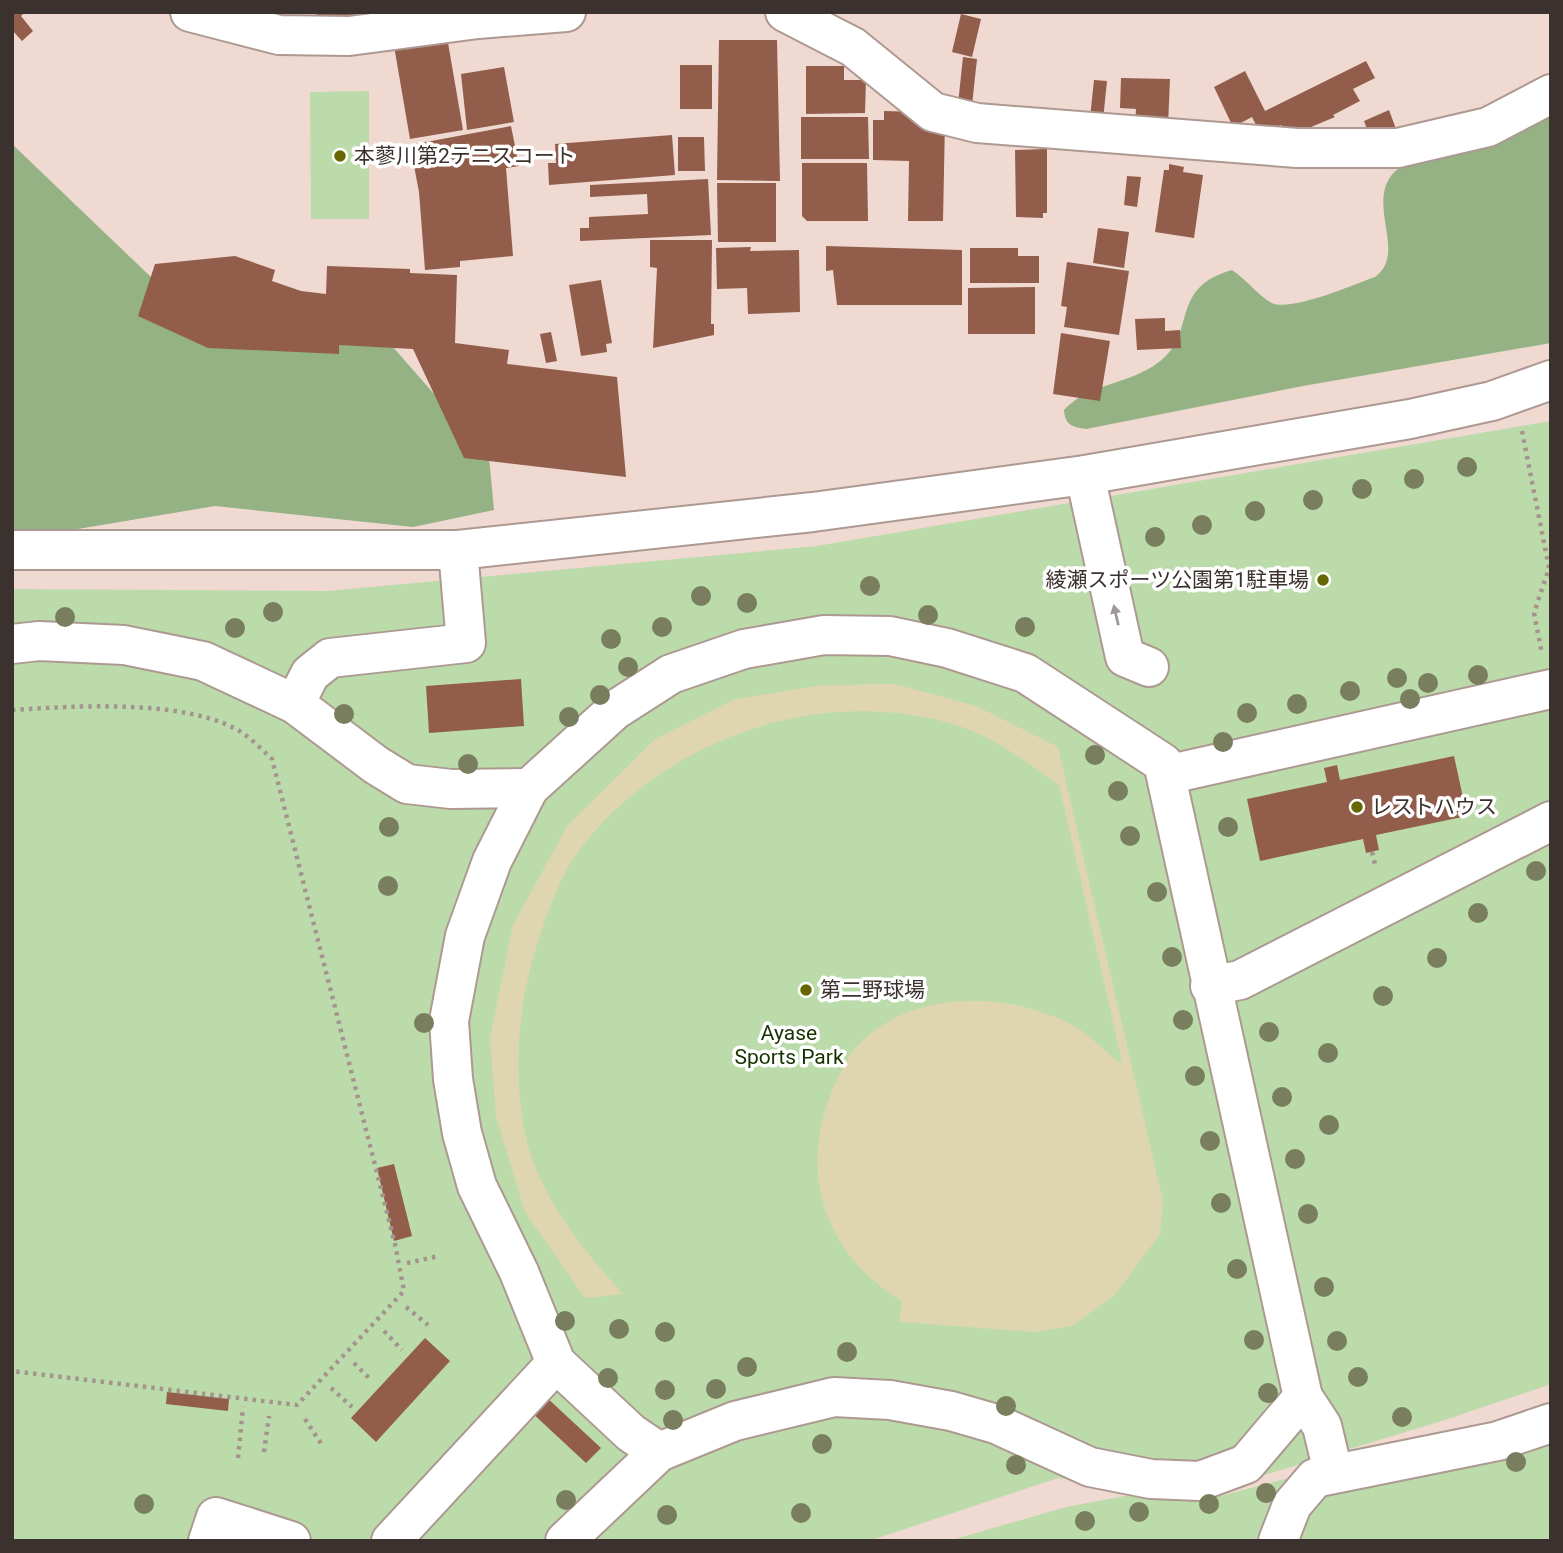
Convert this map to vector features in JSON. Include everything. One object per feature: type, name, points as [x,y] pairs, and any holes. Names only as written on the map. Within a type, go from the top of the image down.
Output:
[{"type":"street","points":[[190,12],[279,35],[349,36],[478,19],[566,12]]},
{"type":"street","points":[[785,12],[853,47],[933,112],[977,123],[1297,148],[1398,148],[1488,127],[1551,94]]},
{"type":"street","points":[[12,550],[458,550],[813,512],[1085,475],[1410,419],[1492,401],[1551,380]]},
{"type":"street","points":[[1085,475],[1125,657],[1149,667]]},
{"type":"street","points":[[295,704],[310,674],[330,658],[466,643],[458,550]]},
{"type":"street","points":[[659,1452],[631,1433],[556,1363],[519,1272],[477,1186],[457,1106],[449,1021],[465,936],[492,861],[529,788],[615,710],[671,674],[744,649],[824,635],[890,636],[947,648],[1025,673],[1163,763],[1210,986],[1303,1397],[1322,1426],[1333,1472]]},
{"type":"street","points":[[12,644],[39,641],[124,645],[203,661],[295,704],[376,765],[407,784],[451,789],[529,788]]},
{"type":"street","points":[[1166,775],[1550,691]]},
{"type":"street","points":[[1119,698],[1128,739]]},
{"type":"street","points":[[1210,986],[1240,980],[1551,821]]},
{"type":"street","points":[[391,1541],[556,1363]]},
{"type":"street","points":[[565,1541],[659,1452],[735,1421],[835,1397],[890,1400],[996,1424],[1090,1467],[1151,1479],[1200,1481],[1246,1464],[1303,1397]]},
{"type":"street","points":[[1278,1541],[1292,1505],[1315,1478],[1333,1472],[1498,1441],[1551,1423]]},
{"type":"street","points":[[208,1541],[216,1517],[291,1541]]},
{"type":"path","points":[[1522,427],[1549,568],[1534,613],[1550,691]]},
{"type":"path","points":[[12,710],[75,706],[192,714],[243,733],[272,759],[396,1244],[404,1291],[298,1405],[12,1371]]},
{"type":"path","points":[[407,1263],[439,1256]]},
{"type":"path","points":[[406,1307],[428,1325]]},
{"type":"path","points":[[384,1331],[402,1350]]},
{"type":"path","points":[[354,1363],[372,1381]]},
{"type":"path","points":[[331,1388],[352,1407]]},
{"type":"path","points":[[238,1458],[243,1407]]},
{"type":"path","points":[[264,1452],[269,1416]]},
{"type":"path","points":[[305,1419],[322,1445]]},
{"type":"green space","points":[[1551,73],[1551,343],[1303,386],[1086,429],[1068,422],[1064,410],[1074,401],[1148,369],[1171,350],[1178,338],[1191,299],[1199,288],[1212,278],[1232,270],[1270,302],[1279,305],[1305,301],[1375,277],[1384,267],[1388,256],[1383,202],[1385,188],[1393,173],[1462,124]]},
{"type":"green space","name":"本蓼川第2テニスコート","points":[[369,91],[369,219],[311,219],[310,92]]},
{"type":"green space","points":[[12,144],[177,302],[393,347],[489,457],[494,510],[413,527],[215,506],[12,540]]},
{"type":"green space","name":"Ayase Sports Park","points":[[1551,421],[1551,1384],[1445,1420],[1195,1496],[1058,1478],[869,1541],[12,1541],[12,589],[328,591],[817,546]]},
{"type":"green space","points":[[1551,1402],[1551,1541],[948,1541],[1066,1507],[1130,1495],[1201,1501],[1466,1432]]},
{"type":"sand","points":[[895,684],[976,706],[1058,747],[1163,1201],[1160,1234],[1115,1295],[1072,1326],[1035,1332],[899,1322],[902,1301],[875,1282],[853,1259],[836,1234],[824,1207],[818,1179],[818,1148],[823,1117],[834,1086],[850,1056],[862,1041],[884,1024],[935,1004],[963,1001],[1019,1006],[1046,1013],[1071,1024],[1117,1061],[1122,1062],[1059,785],[998,744],[959,726],[907,714],[854,711],[802,717],[750,730],[701,750],[656,777],[615,810],[580,849],[564,875],[535,952],[526,989],[518,1068],[528,1146],[544,1187],[574,1235],[623,1294],[585,1298],[525,1212],[496,1117],[490,1038],[513,925],[567,826],[655,739],[735,699],[824,685]]},
{"type":"building","points":[[12,12],[25,12],[21,16],[33,31],[22,41],[12,30]]},
{"type":"building","points":[[312,12],[412,12],[333,24]]},
{"type":"building","points":[[961,14],[981,19],[972,57],[952,52]]},
{"type":"building","points":[[447,37],[463,130],[410,139],[394,46]]},
{"type":"building","points":[[719,40],[777,40],[780,181],[717,180]]},
{"type":"building","points":[[963,57],[977,59],[972,105],[958,104]]},
{"type":"building","points":[[1366,61],[1375,78],[1353,89],[1360,101],[1333,115],[1335,117],[1287,137],[1281,125],[1261,135],[1252,117],[1233,127],[1214,87],[1245,71],[1265,111]]},
{"type":"building","points":[[680,65],[712,65],[712,109],[680,109]]},
{"type":"building","points":[[806,66],[844,66],[844,80],[866,80],[865,113],[806,114]]},
{"type":"building","points":[[504,67],[514,122],[467,130],[461,74]]},
{"type":"building","points":[[1121,78],[1170,79],[1168,126],[1135,124],[1136,109],[1120,108]]},
{"type":"building","points":[[1094,80],[1107,81],[1103,120],[1090,118]]},
{"type":"building","points":[[1389,110],[1396,129],[1371,139],[1364,121]]},
{"type":"building","points":[[884,111],[919,112],[945,121],[943,221],[908,221],[909,161],[873,160],[873,120],[884,120]]},
{"type":"building","points":[[801,117],[868,117],[869,159],[801,159]]},
{"type":"building","points":[[511,126],[519,166],[506,168],[513,256],[460,261],[460,267],[425,270],[419,192],[410,145]]},
{"type":"building","points":[[672,135],[675,175],[549,185],[548,163],[556,163],[555,144]]},
{"type":"building","points":[[678,137],[704,137],[705,171],[678,171]]},
{"type":"building","points":[[1047,149],[1047,213],[1043,213],[1043,218],[1016,217],[1015,150]]},
{"type":"building","points":[[802,163],[867,163],[868,221],[807,221],[802,216]]},
{"type":"building","points":[[1169,164],[1184,167],[1183,172],[1203,175],[1194,238],[1155,232],[1164,170],[1169,170]]},
{"type":"building","points":[[1127,176],[1141,177],[1137,207],[1124,205]]},
{"type":"building","points":[[708,179],[711,235],[580,241],[580,228],[589,228],[589,217],[648,214],[647,194],[590,197],[590,185]]},
{"type":"building","points":[[717,183],[776,183],[776,242],[718,242]]},
{"type":"building","points":[[1098,228],[1129,232],[1124,268],[1093,263]]},
{"type":"building","points":[[650,240],[712,240],[711,324],[714,324],[714,335],[653,348],[657,268],[650,267]]},
{"type":"building","points":[[826,246],[962,250],[962,305],[837,305],[833,270],[826,271]]},
{"type":"building","points":[[751,247],[750,251],[799,250],[800,312],[748,314],[747,288],[717,289],[716,248]]},
{"type":"building","points":[[970,248],[1018,248],[1018,256],[1039,256],[1039,283],[970,283]]},
{"type":"building","points":[[235,256],[275,270],[272,281],[301,291],[326,294],[327,266],[410,269],[410,273],[457,275],[455,343],[509,350],[507,364],[617,377],[626,477],[464,458],[413,349],[339,345],[339,354],[208,348],[138,316],[155,264]]},
{"type":"building","points":[[1067,262],[1129,271],[1119,335],[1064,327],[1067,307],[1061,306]]},
{"type":"building","points":[[601,280],[612,343],[606,344],[607,352],[581,356],[569,285]]},
{"type":"building","points":[[1035,287],[1035,334],[968,334],[968,288]]},
{"type":"building","points":[[1165,318],[1165,331],[1180,330],[1181,348],[1137,350],[1135,319]]},
{"type":"building","points":[[551,332],[557,361],[546,363],[540,334]]},
{"type":"building","points":[[1061,333],[1110,341],[1100,401],[1053,394]]},
{"type":"building","points":[[521,679],[524,726],[429,733],[426,686]]},
{"type":"building","name":"レストハウス","points":[[1454,756],[1467,816],[1376,835],[1379,850],[1366,853],[1363,839],[1260,861],[1247,799],[1327,782],[1324,768],[1337,765],[1340,780]]},
{"type":"building","points":[[394,1164],[412,1236],[394,1241],[377,1168]]},
{"type":"building","points":[[425,1338],[450,1361],[376,1442],[351,1418]]},
{"type":"building","points":[[167,1392],[229,1399],[228,1411],[166,1404]]},
{"type":"building","points":[[545,1396],[601,1448],[586,1463],[530,1411]]},
{"type":"place","name":"本蓼川第2テニスコート","points":[[340,156]]},
{"type":"place","name":"綾瀬スポーツ公園第1駐車場","points":[[1323,580]]},
{"type":"place","name":"レストハウス","points":[[1357,807]]},
{"type":"place","name":"第二野球場","points":[[806,990]]}]
